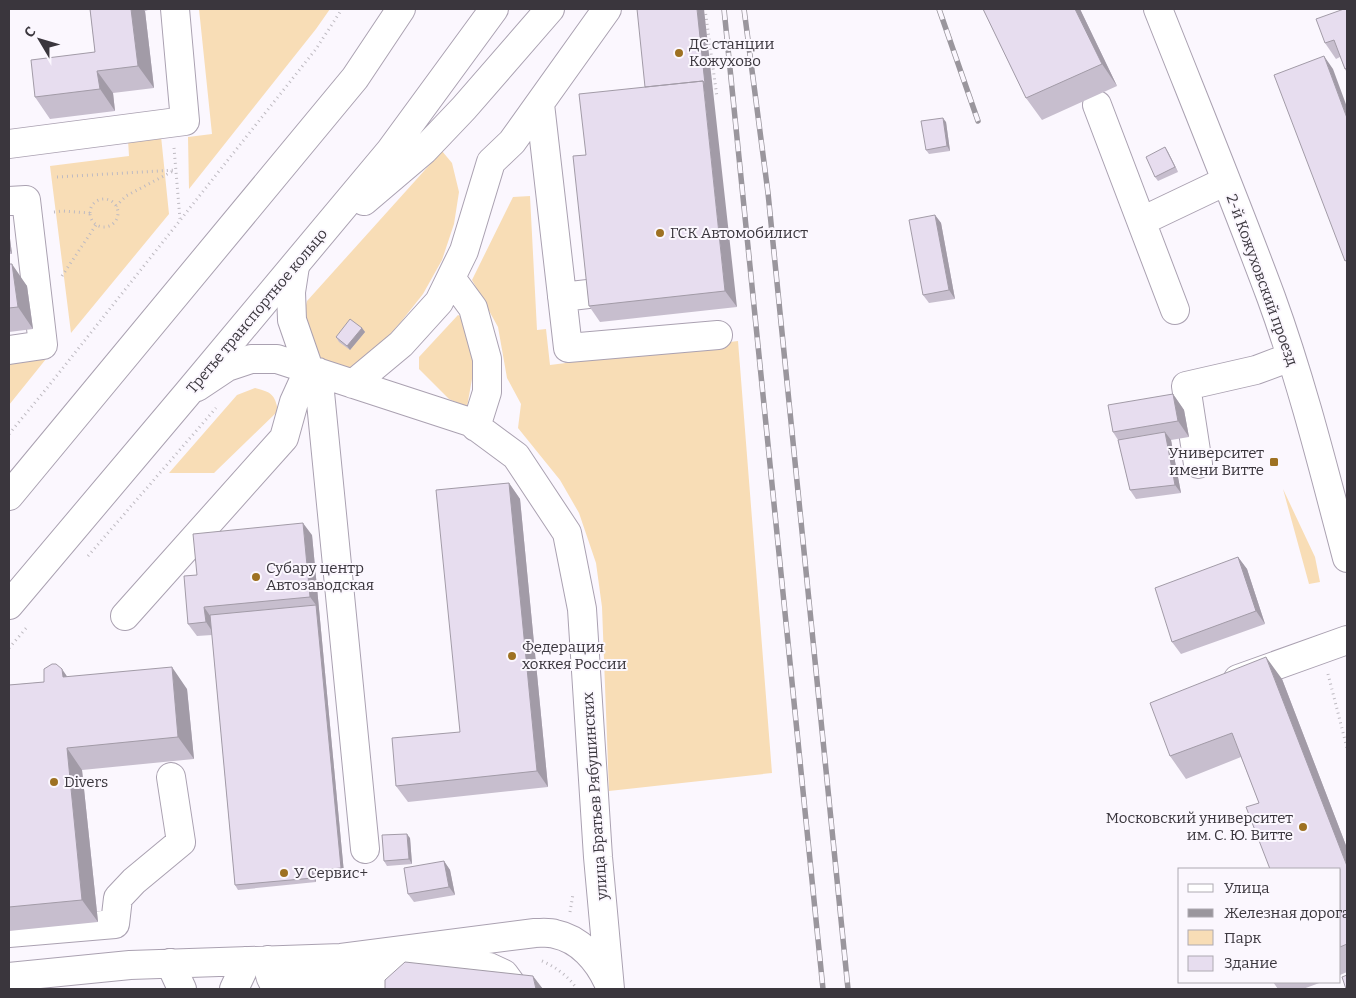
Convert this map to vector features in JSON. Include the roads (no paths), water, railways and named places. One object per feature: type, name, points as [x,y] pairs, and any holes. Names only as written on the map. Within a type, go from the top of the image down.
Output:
[{"type":"street","points":[[9,144],[185,121],[175,9]]},
{"type":"street","points":[[9,496],[355,78],[401,9]]},
{"type":"street","name":"Третье транспортное кольцо","points":[[9,605],[390,151],[494,9]]},
{"type":"street","points":[[315,241],[424,150],[464,108],[550,9]]},
{"type":"street","points":[[353,384],[401,344],[439,302],[464,251],[491,162],[512,142],[607,9]]},
{"type":"street","name":"2-й Кожуховский проезд","points":[[1158,9],[1271,298],[1291,357],[1346,551]]},
{"type":"street","points":[[540,104],[568,348],[718,335]]},
{"type":"street","points":[[1097,105],[1175,310]]},
{"type":"street","points":[[1142,221],[1226,181]]},
{"type":"street","points":[[9,350],[43,345],[36,282],[18,209]]},
{"type":"street","points":[[294,266],[291,292],[292,320],[313,371],[365,849]]},
{"type":"street","points":[[450,278],[473,308],[488,359],[487,392],[476,427]]},
{"type":"street","points":[[562,297],[597,293]]},
{"type":"street","points":[[1198,464],[1186,386],[1256,370],[1291,357]]},
{"type":"street","name":"улица Братьев Рябушинских","points":[[187,394],[226,367],[251,359],[277,359],[470,422],[516,456],[567,533],[582,609],[598,847],[610,988]]},
{"type":"street","points":[[125,616],[284,438],[294,402],[313,371]]},
{"type":"street","points":[[1212,688],[1347,640]]},
{"type":"street","points":[[9,933],[115,924],[118,898],[134,881],[182,842],[170,777]]},
{"type":"street","points":[[9,977],[130,965],[341,958],[535,933],[554,933],[566,937],[590,954],[602,970],[610,988]]},
{"type":"street","points":[[256,961],[273,983],[282,988],[349,986],[490,966],[504,974],[515,989]]},
{"type":"street","points":[[234,989],[242,972],[256,961]]},
{"type":"street","points":[[170,963],[182,989]]},
{"type":"railway","points":[[724,9],[823,989]]},
{"type":"railway","points":[[744,9],[768,193],[848,989]]},
{"type":"railway","points":[[939,9],[978,121]]},
{"type":"place","name":"ДС станции Кожухово","points":[[679,53]]},
{"type":"place","name":"ГСК Автомобилист","points":[[660,233]]},
{"type":"place","name":"Университет имени Витте","points":[[1274,462]]},
{"type":"place","name":"Субару центр Автозаводская","points":[[256,577]]},
{"type":"place","name":"Федерация хоккея России","points":[[512,656]]},
{"type":"place","name":"Divers","points":[[54,782]]},
{"type":"place","name":"Московский университет им. С. Ю. Витте","points":[[1303,827]]},
{"type":"place","name":"У Сервис+","points":[[284,873]]}]
